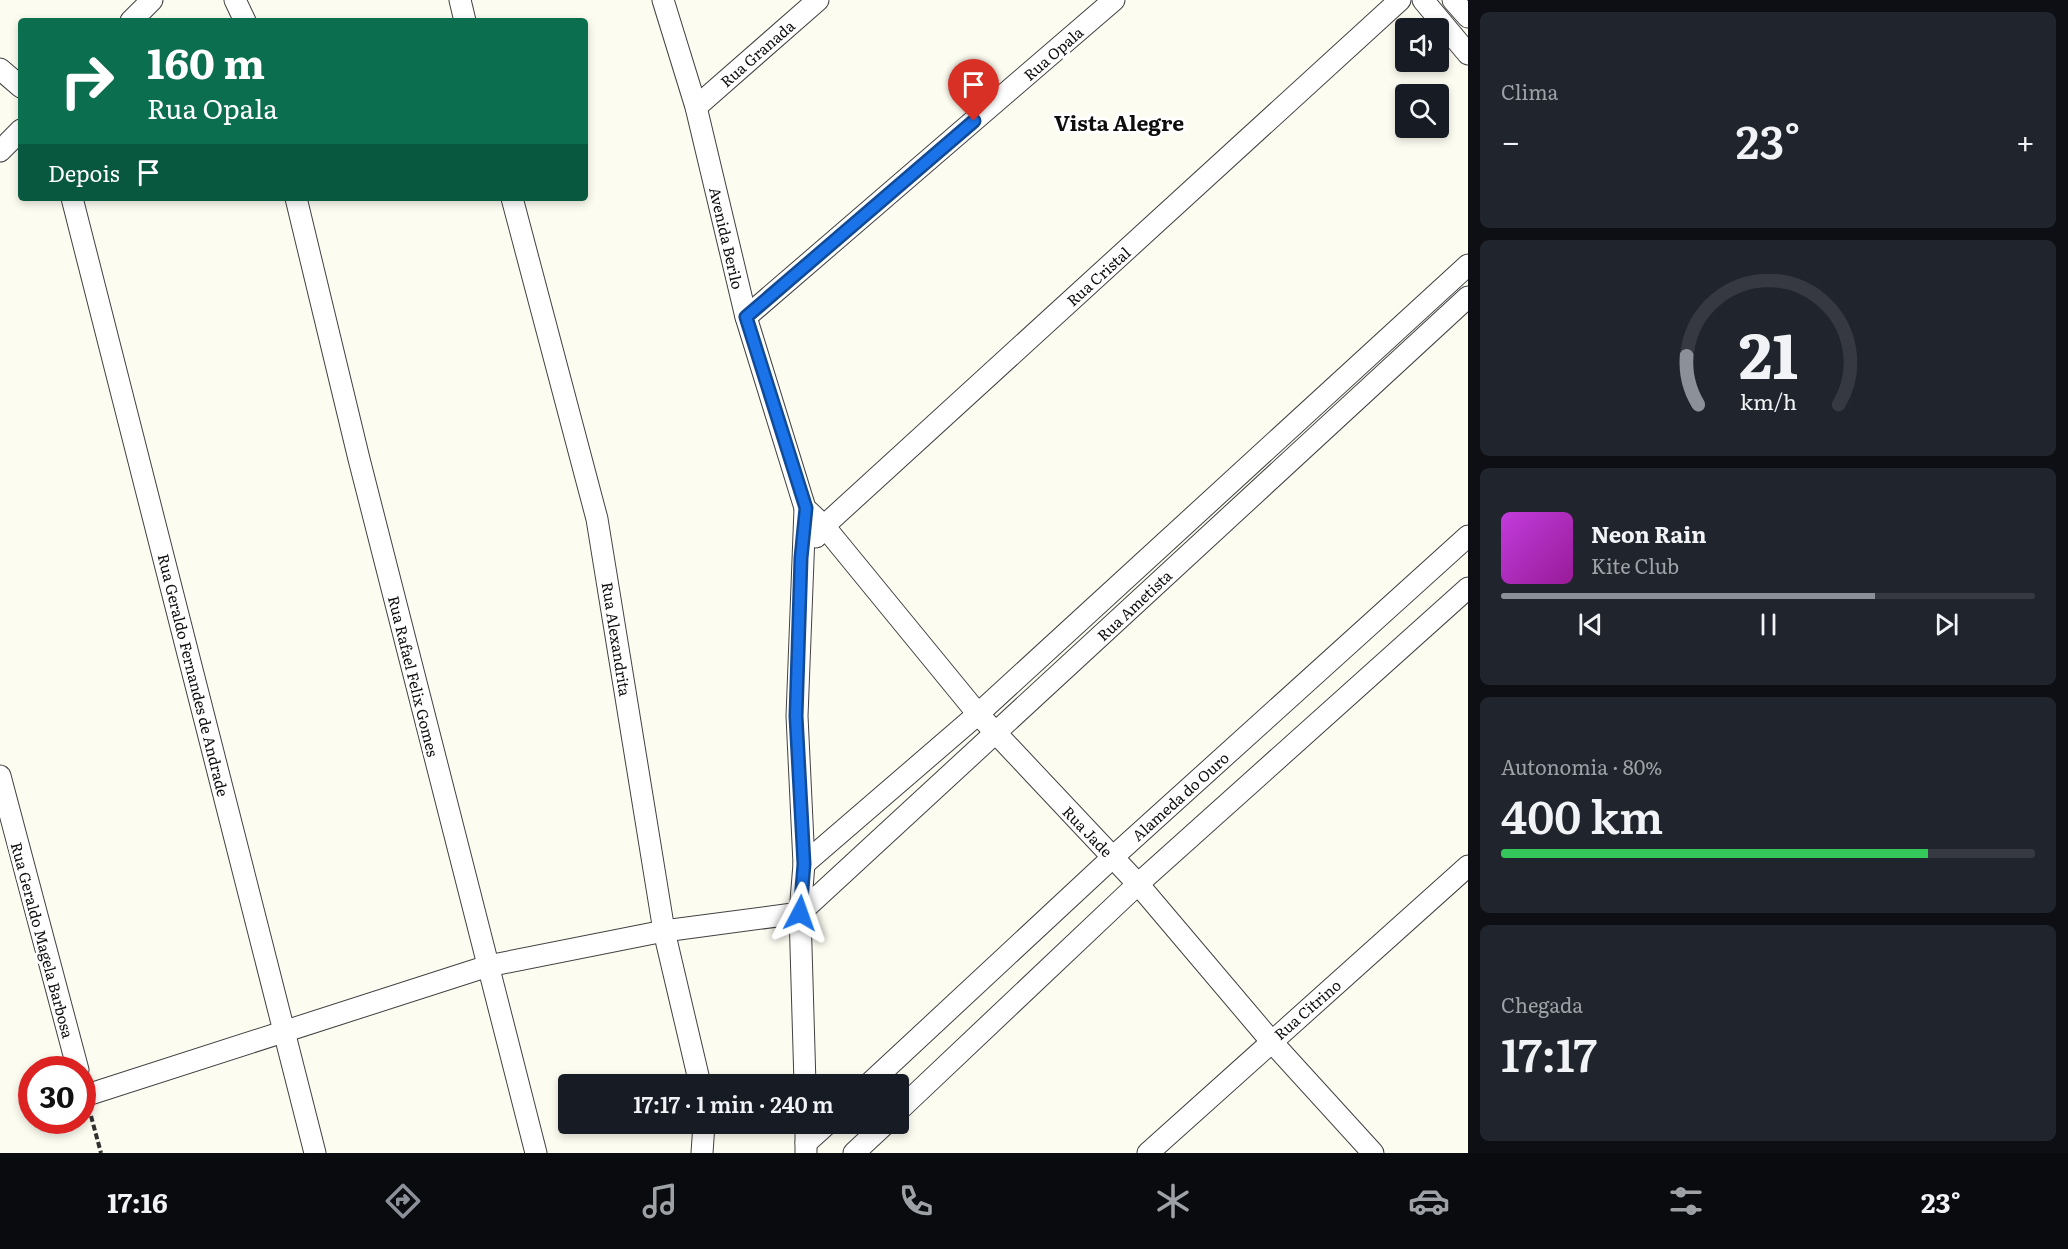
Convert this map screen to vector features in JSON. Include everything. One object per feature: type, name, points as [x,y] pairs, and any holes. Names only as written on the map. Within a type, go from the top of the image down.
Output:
[{"type":"street","points":[[134,18],[152,0]]},
{"type":"street","points":[[235,0],[244,18]]},
{"type":"street","points":[[460,0],[464,18]]},
{"type":"street","name":"Avenida Berilo","points":[[663,0],[696,107],[746,317],[806,508],[801,558],[796,716],[804,864],[800,913],[805,1074]]},
{"type":"street","name":"Rua Granada","points":[[696,107],[818,0]]},
{"type":"street","name":"Rua Opala","points":[[746,317],[1114,0]]},
{"type":"street","name":"Rua Cristal","points":[[801,558],[824,526],[1400,0]]},
{"type":"street","points":[[1423,0],[1468,54]]},
{"type":"street","points":[[1453,0],[1468,17]]},
{"type":"street","points":[[0,69],[18,84]]},
{"type":"street","points":[[0,151],[18,133]]},
{"type":"street","name":"Rua Geraldo Fernandes de Andrade","points":[[73,201],[315,1153]]},
{"type":"street","name":"Rua Rafael Felix Gomes","points":[[297,201],[359,459],[536,1153]]},
{"type":"street","name":"Rua Alexandrita","points":[[513,201],[597,519],[664,931],[698,1074]]},
{"type":"street","name":"Rua Ametista","points":[[804,864],[978,714],[1468,265]]},
{"type":"street","name":"Rua Ametista","points":[[800,913],[1468,297]]},
{"type":"street","name":"Rua Jade","points":[[806,508],[824,526],[978,714],[1138,884],[1271,1041],[1373,1153]]},
{"type":"street","name":"Alameda do Ouro","points":[[880,1074],[1113,857],[1468,536]]},
{"type":"street","points":[[909,1101],[1138,884],[1468,588]]},
{"type":"street","name":"Rua Geraldo Magela Barbosa","points":[[0,776],[74,1056]]},
{"type":"street","name":"Rua Citrino","points":[[1148,1153],[1468,866]]},
{"type":"street","points":[[96,1088],[285,1032],[488,966],[664,931],[800,913]]},
{"type":"street","points":[[702,1153],[703,1134]]},
{"type":"street","points":[[854,1153],[874,1134]]},
{"type":"path","points":[[95,1134],[101,1153]]},
{"type":"district","name":"Vista Alegre","points":[[1119,121]]},
{"type":"route","points":[[800,913],[804,864],[796,716],[801,558],[806,508],[746,317],[974,121]]}]
